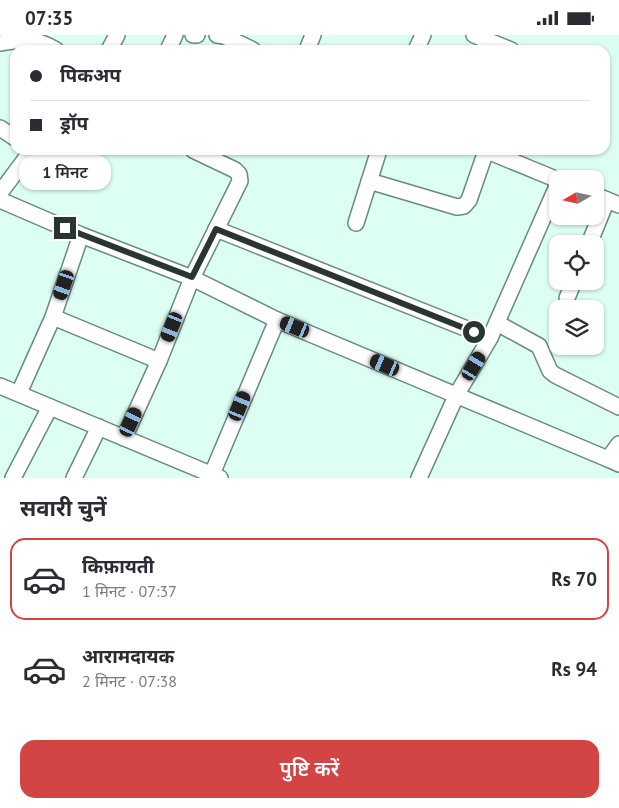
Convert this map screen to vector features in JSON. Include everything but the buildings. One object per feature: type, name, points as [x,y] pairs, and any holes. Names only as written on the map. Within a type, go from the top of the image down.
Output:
[{"type":"street","points":[[192,35],[197,35]]},
{"type":"street","points":[[217,35],[242,45]]},
{"type":"street","points":[[474,35],[499,45]]},
{"type":"street","points":[[0,43],[22,39],[34,39],[49,43]]},
{"type":"street","points":[[0,193],[28,155]]},
{"type":"street","points":[[124,437],[159,361],[192,277],[240,181],[239,174],[235,169],[204,155]]},
{"type":"street","points":[[356,223],[377,155]]},
{"type":"street","points":[[369,181],[457,207],[464,206],[469,200],[484,155]]},
{"type":"street","points":[[498,155],[549,176]]},
{"type":"street","points":[[0,200],[81,235],[192,277],[277,320],[614,461],[619,444]]},
{"type":"street","points":[[593,235],[607,200]]},
{"type":"street","points":[[422,477],[457,394],[490,338],[549,205]]},
{"type":"street","points":[[216,229],[490,338]]},
{"type":"street","points":[[18,393],[53,317],[81,235]]},
{"type":"street","points":[[567,298],[570,290]]},
{"type":"street","points":[[53,317],[159,361]]},
{"type":"street","points":[[0,386],[216,476],[277,320]]},
{"type":"street","points":[[497,323],[539,346],[550,371],[554,375],[619,407]]},
{"type":"street","points":[[13,478],[50,407]]},
{"type":"street","points":[[74,478],[99,427]]},
{"type":"route","points":[[65,228],[128,254],[192,277],[216,229],[474,332]]}]
